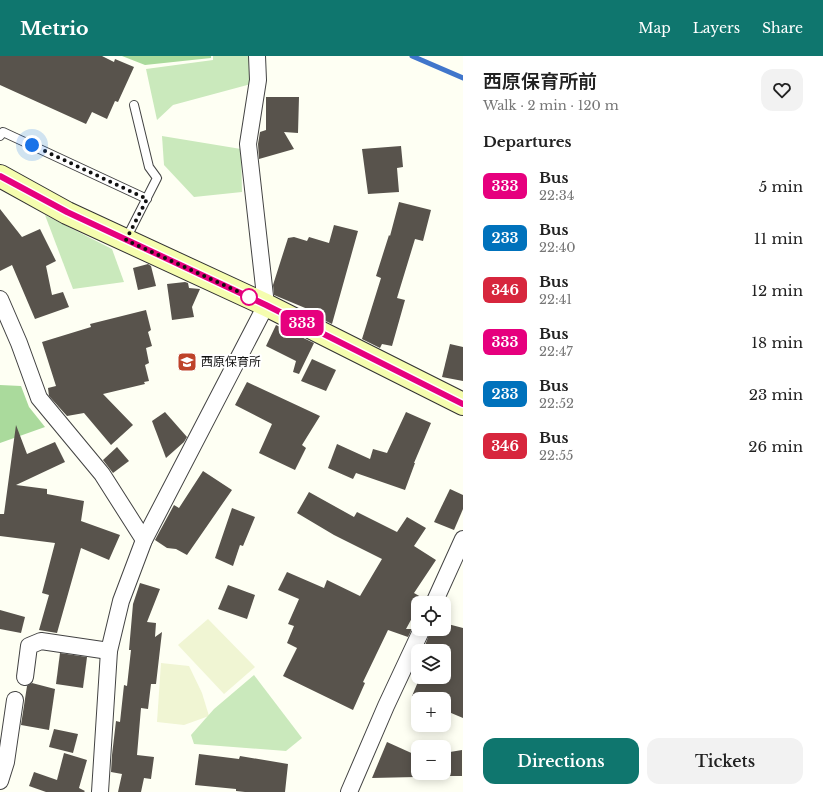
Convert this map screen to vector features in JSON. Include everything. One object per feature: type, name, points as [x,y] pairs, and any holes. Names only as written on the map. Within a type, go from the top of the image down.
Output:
[{"type":"street","points":[[100,792],[109,651],[121,601],[144,540],[266,305],[248,144],[258,80],[257,56]]},
{"type":"street","points":[[0,176],[67,212],[266,305],[463,404]]},
{"type":"street","points":[[0,299],[19,343],[39,398],[102,474],[144,540]]},
{"type":"street","points":[[437,596],[463,539]]},
{"type":"street","points":[[349,792],[386,706],[419,636]]},
{"type":"street","points":[[25,677],[28,646],[41,640],[109,651]]},
{"type":"street","points":[[0,781],[6,762],[5,735],[15,700]]},
{"type":"lane","points":[[126,240],[157,178],[149,167],[134,105]]},
{"type":"lane","points":[[0,136],[3,132],[147,199]]},
{"type":"green space","points":[[122,56],[211,56],[211,58],[145,65]]},
{"type":"green space","points":[[213,56],[252,56],[251,84],[173,105],[157,120],[146,69],[213,60]]},
{"type":"green space","points":[[162,136],[241,149],[242,192],[194,197],[164,165]]},
{"type":"green space","points":[[45,215],[112,249],[124,282],[73,289]]},
{"type":"green space","points":[[0,385],[21,386],[29,407],[45,427],[0,443]]},
{"type":"green space","points":[[208,619],[255,667],[224,694],[178,645]]},
{"type":"green space","points":[[161,663],[189,666],[202,693],[209,716],[184,725],[157,722]]},
{"type":"green space","points":[[254,675],[302,738],[286,751],[194,744],[191,735],[214,709]]},
{"type":"building","points":[[0,56],[102,56],[114,62],[115,59],[134,67],[118,102],[115,101],[107,119],[92,112],[86,124],[0,85]]},
{"type":"building","points":[[266,97],[299,97],[298,133],[284,132],[294,149],[259,159],[258,144],[260,132],[266,130]]},
{"type":"building","points":[[401,146],[403,167],[397,168],[399,192],[368,194],[362,149]]},
{"type":"building","points":[[399,202],[431,210],[423,241],[415,239],[397,298],[405,300],[392,346],[382,344],[380,348],[362,339],[381,278],[376,276],[389,235],[390,236]]},
{"type":"building","points":[[0,209],[22,237],[40,229],[56,261],[46,266],[52,295],[63,292],[69,307],[35,319],[12,265],[0,271]]},
{"type":"building","points":[[334,225],[358,231],[332,324],[309,313],[310,310],[274,295],[273,285],[288,238],[294,237],[307,241],[309,237],[329,243]]},
{"type":"building","points":[[148,264],[151,266],[156,286],[138,290],[133,268]]},
{"type":"building","points":[[188,283],[189,288],[200,289],[192,307],[194,317],[172,320],[167,284]]},
{"type":"building","points":[[146,310],[151,330],[148,332],[152,346],[146,348],[149,363],[145,365],[149,381],[144,382],[145,384],[103,394],[133,425],[111,445],[84,413],[67,416],[49,396],[48,388],[56,386],[42,342],[91,327],[90,324]]},
{"type":"building","points":[[276,325],[314,343],[299,374],[293,372],[296,361],[266,346]]},
{"type":"building","points":[[450,344],[463,347],[463,381],[442,377]]},
{"type":"building","points":[[312,359],[336,370],[326,391],[301,381]]},
{"type":"building","points":[[247,382],[320,416],[302,445],[306,448],[295,470],[259,453],[272,424],[235,405]]},
{"type":"building","points":[[165,412],[187,437],[184,442],[166,458],[152,421]]},
{"type":"building","points":[[406,412],[431,423],[414,463],[405,490],[356,473],[353,479],[328,468],[337,444],[370,459],[373,449],[387,453]]},
{"type":"building","points":[[16,425],[27,454],[55,442],[65,462],[16,485],[47,489],[47,494],[84,501],[81,521],[120,535],[109,560],[81,548],[57,633],[39,630],[49,595],[42,593],[55,543],[0,536],[0,514],[4,514]]},
{"type":"building","points":[[117,447],[129,461],[113,473],[103,460]]},
{"type":"building","points":[[203,471],[232,490],[187,555],[176,549],[167,548],[155,540],[174,505],[179,508]]},
{"type":"building","points":[[450,489],[463,495],[463,509],[454,530],[434,522]]},
{"type":"building","points":[[309,492],[354,517],[357,512],[397,532],[407,517],[426,528],[414,546],[436,560],[414,593],[419,596],[411,596],[411,620],[406,629],[411,629],[408,637],[388,630],[363,682],[365,683],[353,710],[283,676],[297,648],[287,643],[294,626],[288,624],[299,599],[278,590],[287,572],[324,588],[327,580],[360,596],[382,559],[334,535],[297,513]]},
{"type":"building","points":[[232,508],[255,517],[243,546],[240,545],[233,566],[215,558]]},
{"type":"building","points":[[140,583],[160,589],[147,622],[156,623],[155,637],[162,632],[156,684],[151,684],[148,709],[141,708],[137,755],[154,757],[151,779],[144,778],[141,792],[118,792],[122,774],[111,772],[112,755],[116,721],[120,722],[124,685],[127,686],[131,650],[129,650],[133,604]]},
{"type":"building","points":[[228,585],[255,595],[247,619],[218,609]]},
{"type":"building","points":[[0,610],[25,617],[21,633],[0,629]]},
{"type":"building","points":[[451,625],[463,628],[463,718],[451,713],[451,692],[414,692],[417,684],[451,684],[451,644],[426,644],[428,636],[451,636]]},
{"type":"building","points":[[60,653],[87,657],[83,688],[56,684]]},
{"type":"building","points":[[32,683],[55,689],[49,730],[21,725],[27,686]]},
{"type":"building","points":[[54,729],[78,734],[73,753],[49,747]]},
{"type":"building","points":[[387,742],[411,753],[411,777],[372,778]]},
{"type":"building","points":[[462,750],[462,776],[451,776],[451,752]]},
{"type":"building","points":[[64,753],[87,760],[79,788],[85,791],[84,792],[46,792],[29,786],[34,772],[57,780]]},
{"type":"building","points":[[199,754],[239,759],[240,756],[288,764],[285,792],[245,792],[236,791],[236,789],[195,785]]},
{"type":"waterway","points":[[412,56],[463,78]]},
{"type":"bus line","name":"333","points":[[0,176],[67,212],[266,305],[463,404]]},
{"type":"place","name":"西原保育所","points":[[187,362]]},
{"type":"route","points":[[32,145],[147,199],[126,240],[252,298],[249,297]]}]
